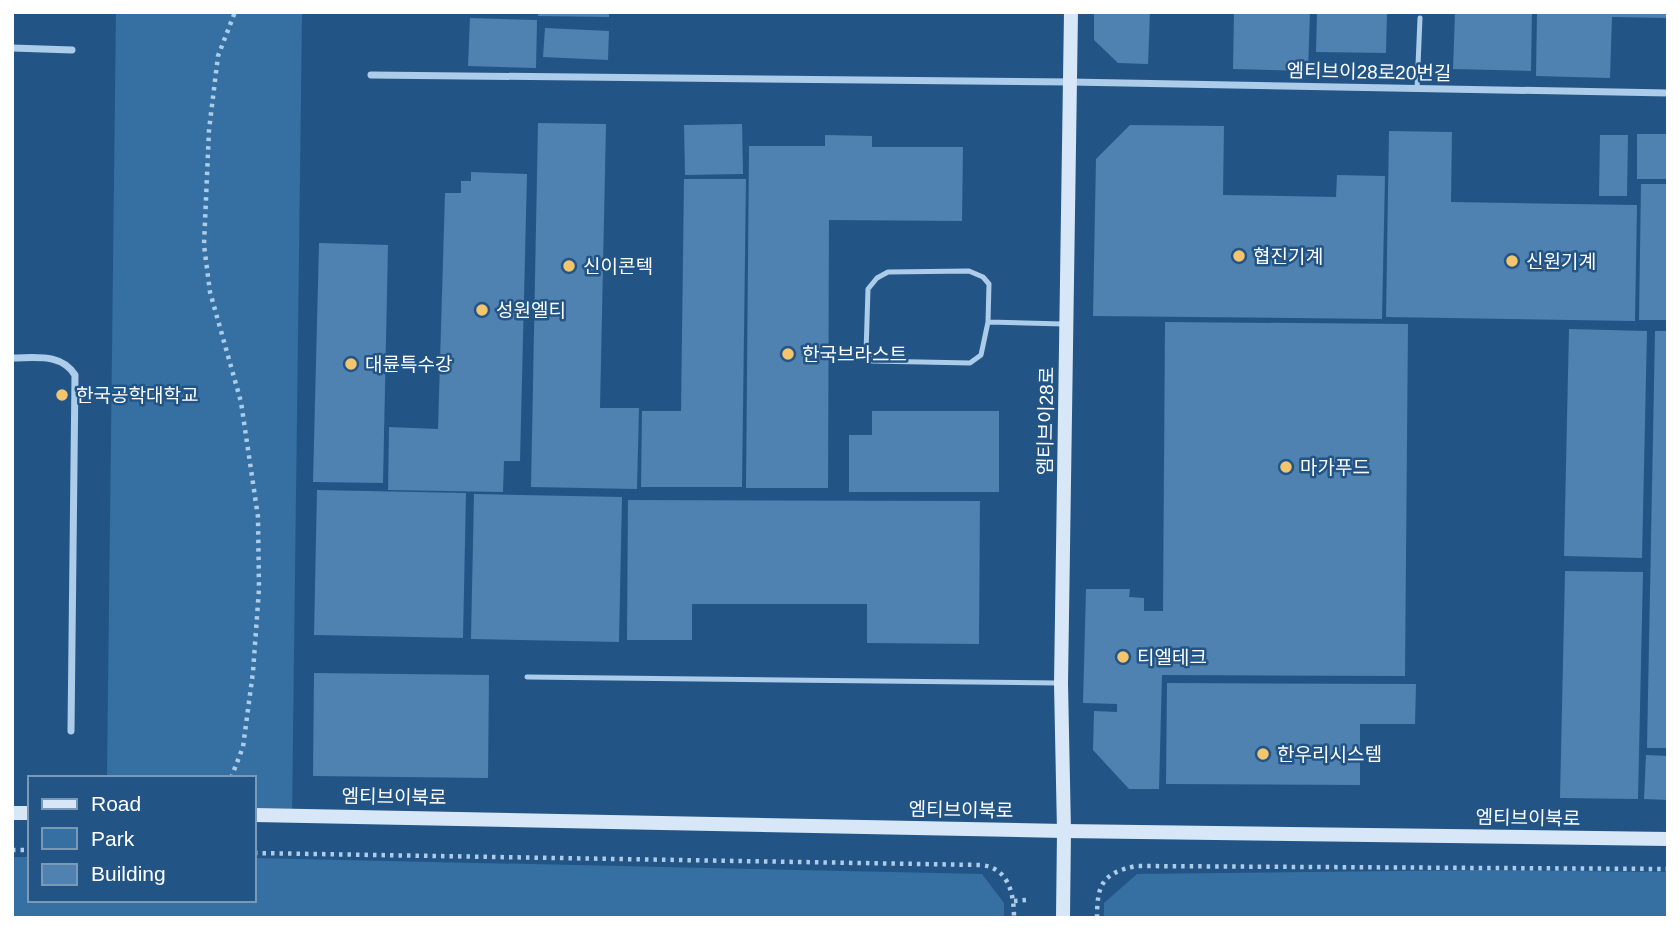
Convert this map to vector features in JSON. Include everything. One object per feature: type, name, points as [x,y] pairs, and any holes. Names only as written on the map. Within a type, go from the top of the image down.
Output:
[{"type":"street","name":"엠티브이28로","points":[[1063,918],[1061,683],[1071,12]]},
{"type":"street","points":[[12,48],[72,50]]},
{"type":"street","name":"엠티브이28로20번길","points":[[371,75],[1070,82],[1668,93]]},
{"type":"street","points":[[12,358],[50,358],[70,366],[75,375],[71,731]]},
{"type":"street","name":"엠티브이북로","points":[[256,815],[1064,831],[1668,839]]},
{"type":"lane","points":[[1417,89],[1420,18]]},
{"type":"lane","points":[[969,271],[983,277],[989,284],[988,322],[981,355],[970,363],[886,363],[872,361],[866,353],[868,289],[877,278],[888,272],[969,271]]},
{"type":"lane","points":[[988,322],[1066,324]]},
{"type":"lane","points":[[527,677],[1061,683]]},
{"type":"path","points":[[232,776],[243,747],[253,673],[259,589],[258,517],[241,401],[213,303],[204,245],[209,130],[218,56],[235,12]]},
{"type":"path","points":[[256,853],[981,865],[995,869],[1008,882],[1014,901],[1013,918]]},
{"type":"path","points":[[981,856],[981,865]]},
{"type":"path","points":[[1097,918],[1097,900],[1101,884],[1117,871],[1136,866],[1668,869]]},
{"type":"path","points":[[1014,901],[1026,900]]},
{"type":"path","points":[[1089,900],[1097,900]]},
{"type":"green space","points":[[116,12],[302,12],[292,816],[256,815],[256,776],[107,776]]},
{"type":"green space","points":[[12,857],[28,857],[28,902],[256,902],[256,858],[982,874],[1004,903],[1004,918],[12,918]]},
{"type":"green space","points":[[1480,870],[1668,872],[1668,918],[1104,918],[1104,903],[1137,874]]},
{"type":"building","points":[[538,12],[609,12],[609,17],[538,16]]},
{"type":"building","points":[[1094,12],[1150,12],[1148,64],[1118,63],[1094,40]]},
{"type":"building","points":[[1234,12],[1310,12],[1308,71],[1233,69]]},
{"type":"building","points":[[1317,12],[1387,12],[1386,53],[1316,52]]},
{"type":"building","points":[[1455,12],[1532,12],[1531,71],[1453,69]]},
{"type":"building","points":[[1537,12],[1668,12],[1668,18],[1612,17],[1610,78],[1536,76]]},
{"type":"building","points":[[470,18],[537,20],[536,68],[468,66]]},
{"type":"building","points":[[545,28],[609,31],[608,60],[543,57]]},
{"type":"building","name":"신이콘텍","points":[[538,123],[606,124],[600,408],[639,408],[637,489],[531,487]]},
{"type":"building","points":[[742,124],[743,174],[685,175],[684,125]]},
{"type":"building","name":"협진기계","points":[[1130,125],[1224,126],[1223,195],[1336,197],[1337,175],[1385,176],[1382,319],[1093,316],[1096,159]]},
{"type":"building","name":"신원기계","points":[[1389,131],[1452,132],[1451,202],[1637,205],[1635,321],[1386,317]]},
{"type":"building","points":[[1637,134],[1668,134],[1668,179],[1637,179]]},
{"type":"building","name":"한국브라스트","points":[[825,135],[872,136],[872,147],[963,147],[962,221],[829,220],[828,488],[746,488],[749,146],[825,146]]},
{"type":"building","points":[[1600,135],[1628,135],[1627,196],[1599,196]]},
{"type":"building","name":"성원엘티","points":[[471,172],[527,174],[520,461],[504,461],[503,492],[388,490],[389,427],[438,429],[445,193],[461,193],[461,181],[471,181]]},
{"type":"building","points":[[684,179],[746,179],[742,487],[641,487],[642,411],[681,411]]},
{"type":"building","points":[[1641,184],[1668,184],[1668,320],[1639,320]]},
{"type":"building","name":"대륜특수강","points":[[319,243],[388,245],[383,483],[313,482]]},
{"type":"building","name":"마가푸드","points":[[1165,322],[1408,324],[1405,676],[1162,675],[1159,789],[1129,789],[1093,750],[1094,711],[1117,712],[1117,704],[1083,703],[1086,589],[1130,589],[1129,597],[1144,598],[1144,611],[1163,611]]},
{"type":"building","points":[[1569,329],[1647,331],[1642,558],[1564,556]]},
{"type":"building","points":[[1655,331],[1668,331],[1668,748],[1647,748]]},
{"type":"building","points":[[872,411],[999,411],[999,492],[849,492],[849,435],[872,435]]},
{"type":"building","points":[[317,490],[466,493],[463,638],[314,635]]},
{"type":"building","points":[[474,494],[622,497],[619,642],[471,639]]},
{"type":"building","points":[[628,500],[980,501],[979,644],[867,643],[867,604],[692,604],[692,640],[627,640]]},
{"type":"building","points":[[1565,571],[1643,572],[1638,799],[1560,798]]},
{"type":"building","points":[[314,673],[489,675],[488,778],[313,776]]},
{"type":"building","name":"한우리시스템","points":[[1167,683],[1416,684],[1415,724],[1360,724],[1360,785],[1166,784]]},
{"type":"building","points":[[1646,755],[1668,756],[1668,800],[1644,799]]},
{"type":"place","name":"협진기계","points":[[1239,256]]},
{"type":"place","name":"신원기계","points":[[1512,261]]},
{"type":"place","name":"신이콘텍","points":[[569,266]]},
{"type":"place","name":"성원엘티","points":[[482,310]]},
{"type":"place","name":"한국브라스트","points":[[788,354]]},
{"type":"place","name":"대륜특수강","points":[[351,364]]},
{"type":"place","name":"한국공학대학교","points":[[62,395]]},
{"type":"place","name":"마가푸드","points":[[1286,467]]},
{"type":"place","name":"티엘테크","points":[[1123,657]]},
{"type":"place","name":"한우리시스템","points":[[1263,754]]}]
